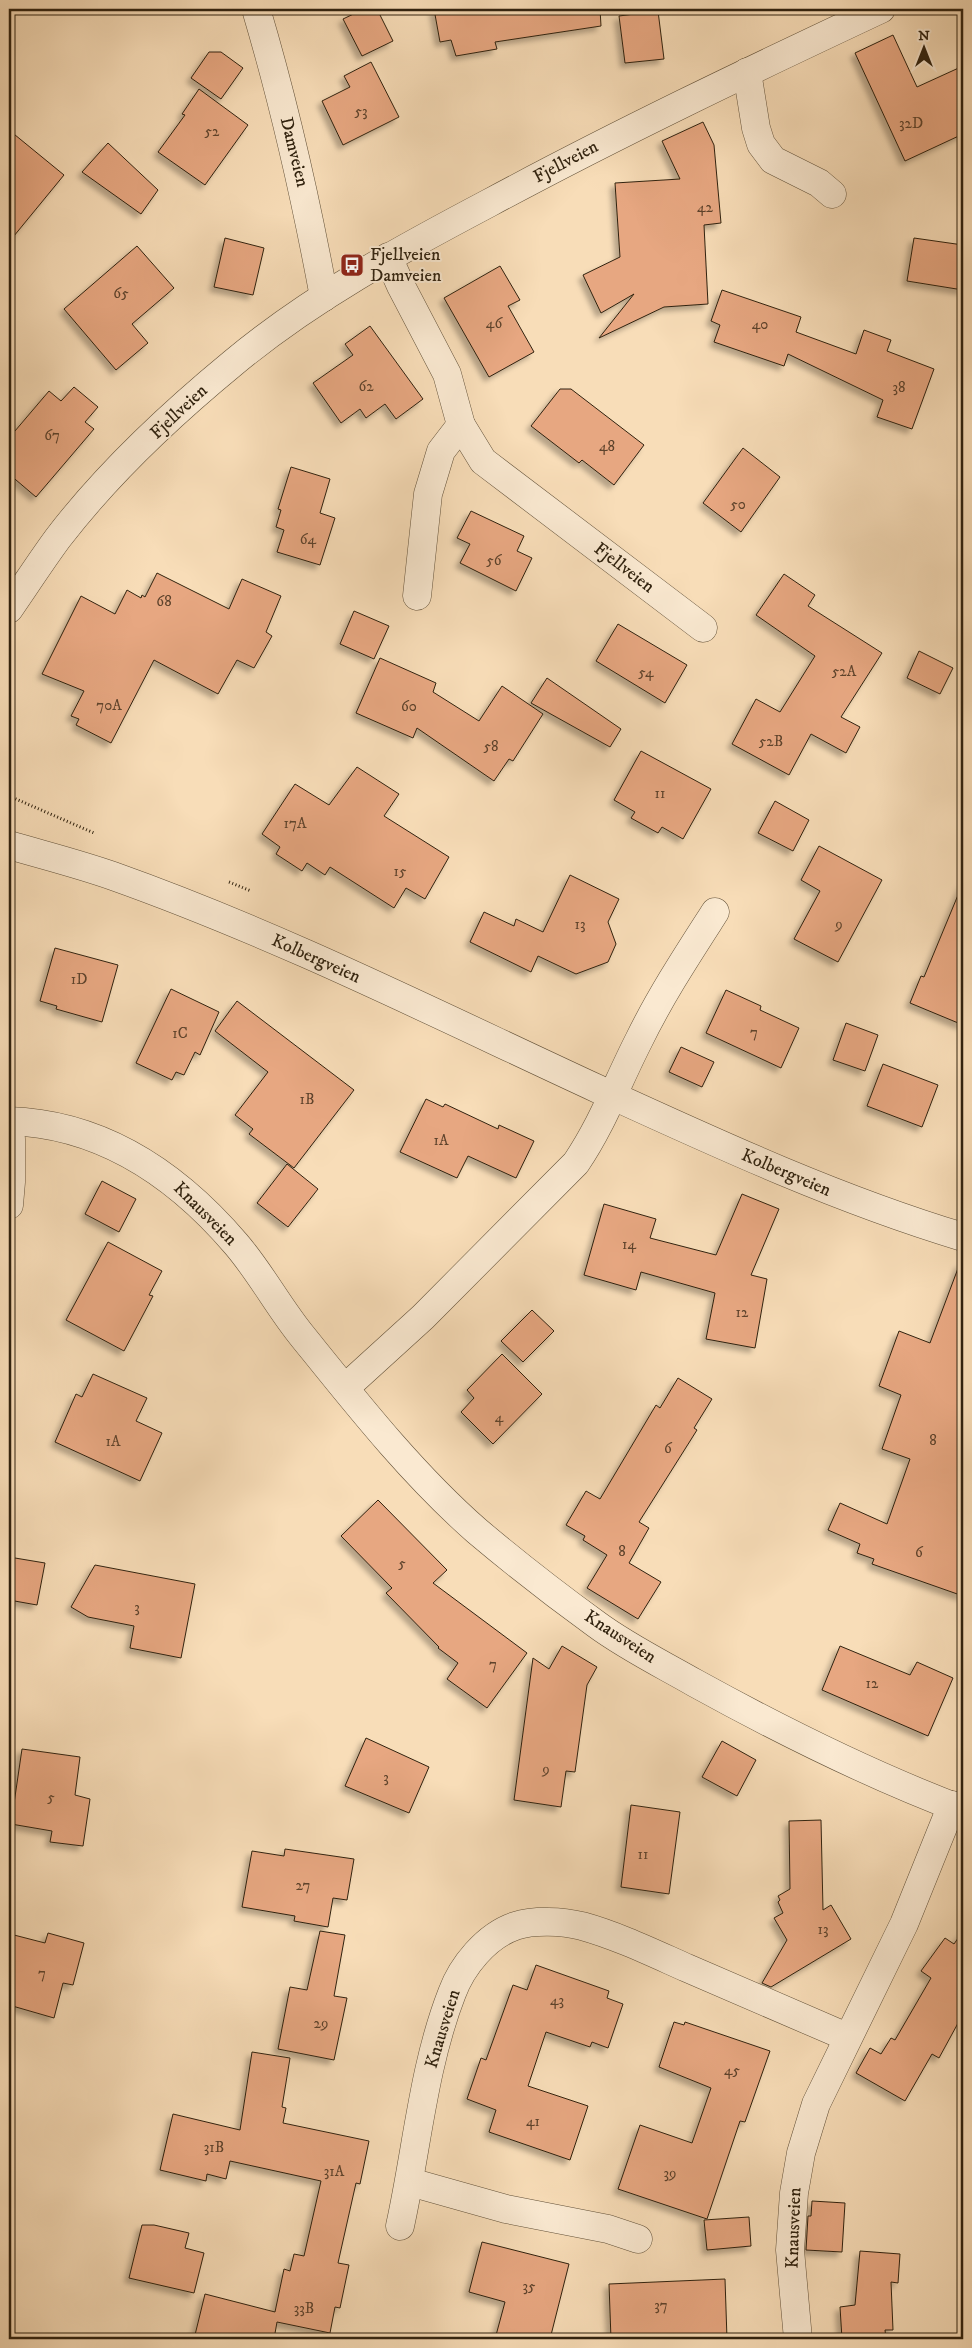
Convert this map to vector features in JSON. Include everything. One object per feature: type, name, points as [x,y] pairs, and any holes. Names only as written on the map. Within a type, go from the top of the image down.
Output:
[{"type":"street","name":"Damveien","points":[[256,9],[270,55],[307,209],[324,297]]},
{"type":"street","name":"Fjellveien","points":[[9,609],[58,539],[108,480],[191,399],[228,367],[324,297],[388,257],[590,148],[881,9]]},
{"type":"street","points":[[747,72],[756,128],[762,144],[773,160],[820,183],[832,194]]},
{"type":"street","name":"Fjellveien","points":[[388,257],[447,374],[461,425],[484,461],[703,628]]},
{"type":"street","points":[[417,596],[428,494],[440,451],[461,425]]},
{"type":"street","name":"Kolbergveien","points":[[9,845],[111,875],[200,908],[371,983],[765,1165],[833,1193],[910,1221],[962,1235]]},
{"type":"street","points":[[345,1388],[423,1317],[576,1163],[591,1141],[664,992],[715,912]]},
{"type":"street","name":"Knausveien","points":[[9,1121],[37,1122],[69,1129],[127,1154],[175,1183],[195,1200],[237,1246],[302,1336],[398,1452],[476,1530],[598,1626],[630,1646],[777,1728],[859,1767],[958,1808],[875,1986],[847,2037],[816,2104],[801,2153],[794,2193],[790,2250],[798,2339]]},
{"type":"street","points":[[9,1133],[11,1139],[12,1182],[9,1205]]},
{"type":"street","name":"Knausveien","points":[[400,2226],[410,2182],[430,2065],[452,1993],[461,1974],[482,1947],[499,1934],[516,1926],[554,1922],[581,1926],[626,1942],[847,2037]]},
{"type":"street","points":[[410,2182],[506,2209],[608,2230],[638,2239]]},
{"type":"building","points":[[364,9],[377,9],[393,41],[362,56],[343,19]]},
{"type":"building","points":[[434,9],[600,9],[601,26],[495,42],[497,49],[456,56],[451,40],[440,42]]},
{"type":"building","points":[[658,11],[664,59],[625,63],[619,16]]},
{"type":"building","points":[[893,35],[917,87],[963,66],[963,134],[905,161],[855,53]]},
{"type":"building","points":[[209,52],[221,52],[243,68],[221,99],[191,78]]},
{"type":"building","points":[[371,62],[399,117],[343,145],[322,101],[350,87],[344,76]]},
{"type":"building","points":[[199,89],[248,125],[205,185],[158,152],[185,115],[182,114]]},
{"type":"building","points":[[703,122],[714,145],[721,223],[704,225],[708,304],[664,307],[599,338],[634,294],[601,313],[583,275],[620,257],[615,183],[680,179],[662,141]]},
{"type":"building","points":[[9,130],[64,175],[9,242]]},
{"type":"building","points":[[108,143],[158,190],[141,214],[82,172]]},
{"type":"building","points":[[225,238],[264,248],[253,295],[214,287]]},
{"type":"building","points":[[914,238],[963,245],[963,290],[907,281]]},
{"type":"building","points":[[137,246],[174,288],[132,324],[148,343],[116,370],[64,309]]},
{"type":"building","points":[[500,266],[520,300],[508,306],[534,352],[489,377],[444,298]]},
{"type":"building","points":[[722,290],[801,317],[796,332],[856,354],[864,330],[891,340],[887,351],[934,369],[912,429],[877,417],[883,400],[788,354],[784,366],[714,342],[720,325],[711,321]]},
{"type":"building","points":[[370,326],[423,399],[396,419],[385,404],[366,418],[360,409],[341,423],[313,383],[353,355],[345,344]]},
{"type":"building","points":[[74,387],[98,407],[85,422],[94,429],[36,497],[9,474],[9,438],[49,391],[61,401]]},
{"type":"building","points":[[560,389],[571,389],[644,445],[614,485],[582,460],[579,463],[531,426]]},
{"type":"building","points":[[743,448],[780,477],[741,532],[703,503]]},
{"type":"building","points":[[291,467],[330,479],[320,513],[335,518],[320,565],[277,552],[284,530],[276,527],[281,510],[278,509]]},
{"type":"building","points":[[471,511],[524,536],[517,551],[532,558],[516,591],[460,563],[470,544],[457,538]]},
{"type":"building","points":[[157,573],[229,609],[242,579],[281,596],[266,632],[272,636],[254,668],[237,660],[218,694],[154,660],[111,743],[76,725],[79,719],[71,716],[84,691],[42,674],[81,596],[115,614],[127,590],[141,598],[142,595],[145,597]]},
{"type":"building","points":[[784,574],[815,595],[808,606],[882,653],[841,717],[860,727],[846,753],[811,734],[789,775],[732,744],[756,699],[780,712],[815,656],[756,615]]},
{"type":"building","points":[[354,611],[389,626],[374,659],[340,644]]},
{"type":"building","points":[[618,624],[687,665],[665,703],[596,661]]},
{"type":"building","points":[[919,651],[953,668],[940,694],[907,678]]},
{"type":"building","points":[[380,658],[436,683],[433,692],[479,721],[502,686],[543,714],[513,761],[509,759],[494,781],[417,728],[413,738],[356,713]]},
{"type":"building","points":[[547,678],[621,729],[610,747],[531,703]]},
{"type":"building","points":[[641,751],[711,789],[683,839],[662,827],[658,833],[631,818],[635,812],[614,800]]},
{"type":"building","points":[[357,767],[399,794],[384,816],[449,857],[425,899],[406,888],[394,908],[330,867],[325,875],[307,863],[302,871],[276,854],[280,847],[262,834],[295,784],[329,805]]},
{"type":"building","points":[[775,801],[809,820],[793,851],[758,833]]},
{"type":"building","points":[[819,846],[882,880],[838,962],[794,939],[820,891],[801,880]]},
{"type":"building","points":[[570,875],[619,899],[608,922],[616,944],[608,962],[576,974],[538,956],[531,972],[470,942],[484,912],[514,926],[516,919],[543,932]]},
{"type":"building","points":[[963,883],[963,1025],[910,1003],[921,976],[924,977]]},
{"type":"building","points":[[55,948],[118,965],[102,1022],[56,1009],[57,1006],[40,1001]]},
{"type":"building","points":[[171,989],[219,1012],[200,1055],[195,1052],[184,1075],[176,1072],[172,1080],[136,1063]]},
{"type":"building","points":[[726,990],[761,1006],[760,1010],[799,1028],[781,1068],[706,1033]]},
{"type":"building","points":[[237,1001],[354,1090],[294,1168],[249,1134],[253,1129],[235,1115],[268,1072],[215,1031]]},
{"type":"building","points":[[846,1023],[878,1035],[865,1071],[833,1060]]},
{"type":"building","points":[[681,1047],[714,1062],[702,1087],[669,1072]]},
{"type":"building","points":[[883,1064],[938,1085],[922,1127],[867,1106]]},
{"type":"building","points":[[426,1099],[443,1107],[445,1104],[498,1129],[499,1125],[534,1141],[516,1178],[468,1156],[457,1178],[400,1152]]},
{"type":"building","points":[[287,1164],[318,1189],[288,1227],[257,1203]]},
{"type":"building","points":[[102,1181],[136,1199],[119,1232],[85,1214]]},
{"type":"building","points":[[742,1194],[779,1209],[751,1275],[767,1279],[755,1348],[706,1339],[715,1293],[641,1272],[636,1290],[584,1275],[604,1204],[656,1219],[650,1238],[716,1255]]},
{"type":"building","points":[[108,1242],[162,1271],[149,1295],[153,1296],[124,1351],[66,1320]]},
{"type":"building","points":[[960,1263],[963,1264],[963,1596],[872,1564],[874,1559],[857,1553],[860,1544],[828,1530],[840,1503],[887,1524],[910,1459],[882,1449],[901,1395],[879,1386],[899,1331],[930,1343]]},
{"type":"building","points":[[532,1310],[554,1331],[523,1362],[501,1341]]},
{"type":"building","points":[[502,1354],[542,1394],[493,1444],[461,1412],[474,1398],[467,1390]]},
{"type":"building","points":[[93,1374],[147,1398],[136,1421],[162,1433],[140,1481],[55,1442],[76,1394],[82,1397]]},
{"type":"building","points":[[678,1378],[712,1399],[694,1428],[697,1430],[639,1522],[649,1528],[629,1563],[661,1582],[638,1619],[587,1588],[607,1555],[583,1540],[585,1536],[566,1525],[586,1491],[600,1499],[656,1405],[660,1408]]},
{"type":"building","points":[[378,1500],[447,1570],[433,1583],[527,1653],[487,1708],[447,1679],[458,1663],[438,1648],[386,1593],[392,1588],[341,1536]]},
{"type":"building","points":[[9,1557],[45,1563],[37,1605],[9,1600]]},
{"type":"building","points":[[95,1565],[195,1584],[181,1658],[130,1648],[134,1626],[88,1617],[71,1607]]},
{"type":"building","points":[[562,1646],[597,1667],[587,1685],[575,1772],[566,1771],[561,1807],[514,1800],[533,1658],[549,1669]]},
{"type":"building","points":[[840,1646],[910,1675],[917,1662],[953,1678],[928,1736],[822,1690]]},
{"type":"building","points":[[366,1738],[429,1767],[409,1813],[345,1786]]},
{"type":"building","points":[[722,1741],[756,1760],[737,1796],[702,1777]]},
{"type":"building","points":[[22,1749],[80,1757],[75,1795],[90,1799],[83,1846],[50,1842],[52,1831],[11,1824]]},
{"type":"building","points":[[631,1805],[680,1812],[669,1894],[621,1887]]},
{"type":"building","points":[[821,1820],[823,1910],[831,1905],[851,1939],[771,1987],[762,1983],[787,1940],[774,1918],[783,1913],[778,1902],[780,1900],[778,1896],[790,1889],[789,1821]]},
{"type":"building","points":[[285,1849],[354,1859],[347,1900],[333,1898],[328,1927],[294,1921],[295,1916],[242,1907],[252,1851],[284,1856]]},
{"type":"building","points":[[320,1931],[345,1935],[334,1996],[347,1998],[334,2060],[278,2049],[290,1987],[307,1990]]},
{"type":"building","points":[[963,1931],[963,2014],[939,2058],[932,2054],[905,2101],[856,2073],[870,2048],[881,2054],[891,2038],[895,2040],[931,1978],[921,1971],[945,1938],[954,1944]]},
{"type":"building","points":[[48,1933],[84,1943],[73,1985],[63,1983],[54,2018],[9,2005],[9,1955],[14,1935],[45,1943]]},
{"type":"building","points":[[536,1965],[609,1991],[607,1998],[623,2004],[608,2048],[592,2042],[590,2047],[546,2032],[528,2086],[588,2106],[570,2160],[489,2132],[496,2110],[467,2099],[481,2058],[486,2060],[513,1985],[527,1990]]},
{"type":"building","points":[[674,2022],[684,2025],[685,2022],[770,2051],[745,2122],[740,2121],[707,2219],[618,2189],[640,2125],[692,2143],[711,2088],[659,2067]]},
{"type":"building","points":[[252,2052],[290,2058],[282,2107],[286,2108],[283,2123],[369,2141],[360,2184],[356,2183],[338,2263],[349,2265],[340,2308],[335,2307],[330,2333],[277,2322],[274,2339],[194,2339],[205,2294],[275,2312],[284,2269],[290,2271],[294,2254],[304,2256],[321,2181],[230,2161],[226,2179],[207,2174],[206,2181],[160,2170],[173,2114],[240,2130]]},
{"type":"building","points":[[812,2201],[845,2203],[842,2252],[806,2250],[808,2216],[811,2216]]},
{"type":"building","points":[[749,2217],[751,2246],[707,2250],[704,2220]]},
{"type":"building","points":[[142,2225],[154,2225],[189,2233],[185,2248],[204,2253],[194,2293],[129,2278]]},
{"type":"building","points":[[482,2242],[569,2264],[550,2339],[495,2339],[505,2302],[469,2292]]},
{"type":"building","points":[[860,2251],[900,2254],[898,2283],[891,2282],[893,2330],[885,2330],[886,2339],[842,2339],[840,2307],[855,2305]]},
{"type":"building","points":[[725,2279],[727,2339],[611,2339],[609,2284]]},
{"type":"place","name":"Fjellveien Damveien","points":[[352,265]]}]
